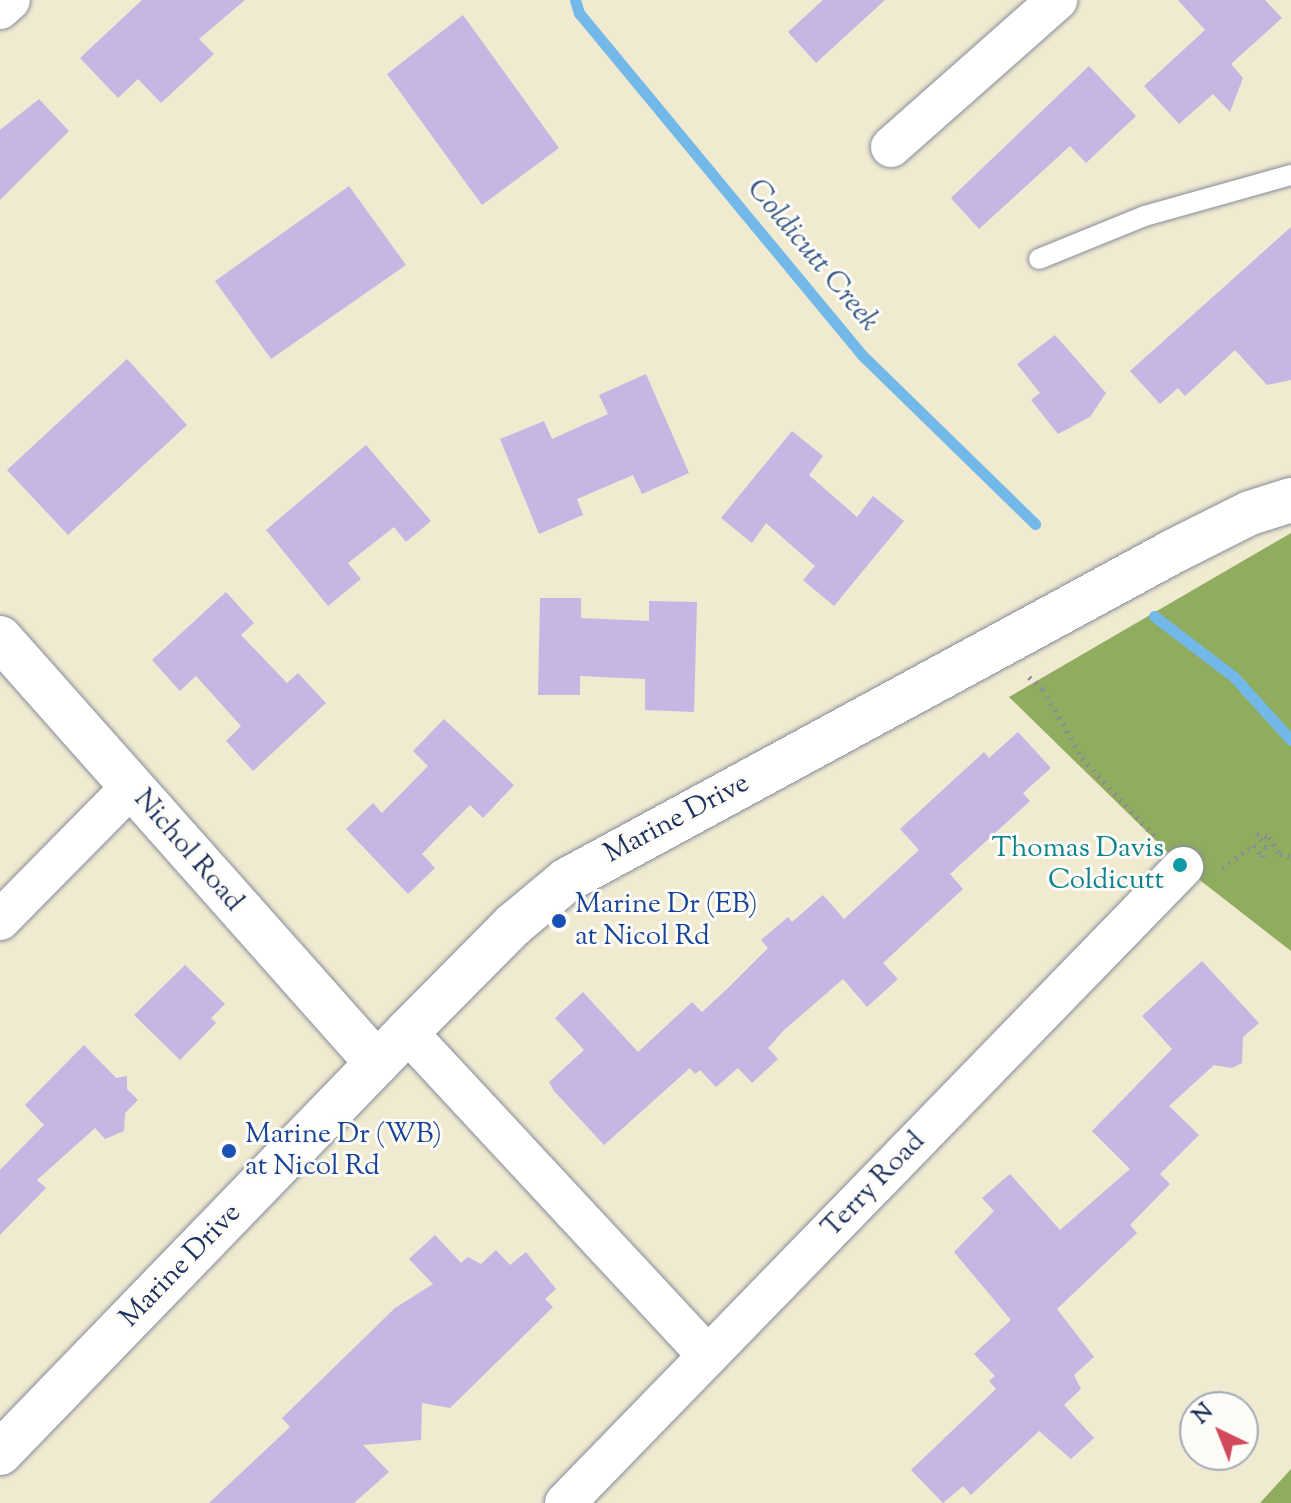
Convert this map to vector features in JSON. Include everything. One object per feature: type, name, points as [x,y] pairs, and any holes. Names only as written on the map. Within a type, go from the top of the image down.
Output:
[{"type":"street","points":[[0,9],[10,0]]},
{"type":"street","points":[[891,147],[1057,0]]},
{"type":"street","name":"Marine Drive","points":[[0,1453],[407,1032],[513,925],[567,880],[1174,551],[1250,513],[1291,500]]},
{"type":"street","name":"Nichol Road","points":[[0,638],[377,1063]]},
{"type":"street","points":[[0,920],[131,787]]},
{"type":"street","name":"Terry Road","points":[[565,1503],[1183,867]]},
{"type":"street","points":[[407,1032],[708,1356]]},
{"type":"lane","points":[[1039,259],[1145,216],[1291,175]]},
{"type":"path","points":[[1022,671],[1043,689],[1082,758],[1183,867],[1186,860],[1209,857],[1219,863],[1219,871],[1254,845],[1262,857],[1266,847],[1257,834],[1269,837],[1280,854],[1291,857]]},
{"type":"green space","points":[[1291,533],[1291,951],[1183,867],[1009,697]]},
{"type":"green space","points":[[1291,1469],[1291,1503],[1260,1503]]},
{"type":"building","points":[[142,0],[245,0],[199,39],[214,54],[161,103],[138,79],[118,98],[80,58]]},
{"type":"building","points":[[823,0],[885,0],[816,63],[788,32]]},
{"type":"building","points":[[1178,0],[1265,0],[1282,18],[1231,64],[1243,78],[1230,112],[1213,94],[1179,124],[1144,86],[1205,30]]},
{"type":"building","points":[[463,15],[559,148],[482,205],[387,74]]},
{"type":"building","points":[[1089,66],[1136,116],[1086,163],[1070,146],[979,229],[951,198]]},
{"type":"building","points":[[39,99],[69,131],[0,200],[0,130]]},
{"type":"building","points":[[349,186],[406,265],[271,359],[215,281]]},
{"type":"building","points":[[1291,227],[1291,380],[1267,385],[1235,350],[1185,396],[1178,388],[1160,404],[1130,371]]},
{"type":"building","points":[[1055,335],[1106,393],[1090,417],[1058,434],[1031,400],[1040,393],[1017,364]]},
{"type":"building","points":[[127,359],[187,425],[68,535],[7,470]]},
{"type":"building","points":[[646,374],[689,473],[642,494],[633,475],[577,499],[583,515],[539,534],[500,439],[544,421],[552,439],[608,414],[599,395]]},
{"type":"building","points":[[792,431],[823,456],[809,475],[857,517],[873,496],[904,521],[834,606],[803,580],[815,566],[766,523],[752,543],[721,518]]},
{"type":"building","points":[[366,445],[431,521],[406,542],[394,527],[348,563],[361,579],[328,606],[266,530]]},
{"type":"building","points":[[226,592],[254,623],[241,635],[287,683],[298,673],[326,703],[253,771],[226,741],[241,726],[196,676],[180,691],[152,660]]},
{"type":"building","points":[[540,598],[581,598],[581,618],[649,621],[649,601],[697,602],[694,712],[645,710],[645,679],[580,676],[580,695],[538,695]]},
{"type":"building","points":[[444,719],[514,785],[483,818],[470,805],[446,829],[422,854],[435,868],[408,894],[346,829],[373,803],[382,813],[428,766],[413,751]]},
{"type":"building","points":[[1018,732],[1051,768],[1023,793],[1030,801],[950,874],[963,889],[883,963],[898,979],[867,1007],[843,979],[768,1048],[778,1059],[752,1083],[738,1068],[716,1087],[700,1070],[695,1074],[690,1068],[604,1145],[554,1091],[549,1082],[584,1050],[555,1018],[583,992],[638,1052],[692,1002],[702,1012],[768,948],[761,940],[788,917],[792,922],[823,895],[844,919],[919,850],[900,829],[984,752],[989,758]]},
{"type":"building","points":[[1202,961],[1259,1023],[1243,1037],[1242,1063],[1232,1068],[1214,1065],[1169,1106],[1199,1135],[1160,1174],[1170,1184],[1130,1225],[1137,1233],[1057,1309],[1094,1357],[1074,1375],[1081,1389],[1064,1405],[1094,1438],[1071,1459],[1039,1431],[971,1495],[963,1486],[943,1503],[911,1470],[996,1389],[989,1381],[995,1376],[974,1354],[1011,1320],[954,1252],[994,1211],[982,1198],[1010,1174],[1060,1230],[1130,1169],[1092,1131],[1172,1049],[1142,1016]]},
{"type":"building","points":[[185,965],[225,1004],[211,1018],[216,1023],[180,1060],[134,1015]]},
{"type":"building","points":[[84,1045],[116,1078],[127,1076],[127,1089],[138,1100],[125,1113],[124,1131],[105,1139],[95,1128],[37,1180],[46,1188],[0,1235],[0,1170],[44,1125],[25,1105]]},
{"type":"building","points":[[435,1235],[461,1263],[468,1257],[481,1264],[496,1250],[510,1265],[526,1252],[556,1289],[545,1299],[553,1307],[450,1408],[422,1403],[421,1440],[363,1445],[389,1472],[354,1503],[209,1503],[290,1427],[282,1418],[395,1308],[433,1284],[409,1259]]},
{"type":"waterway","name":"Coldicutt Creek","points":[[575,0],[579,13],[862,355],[1035,524]]},
{"type":"waterway","name":"Coldicutt Creek","points":[[1154,616],[1234,677],[1291,740]]},
{"type":"place","name":"Thomas Davis Coldicutt","points":[[1180,865]]},
{"type":"place","name":"Marine Dr (EB) at Nicol Rd","points":[[559,921]]},
{"type":"place","name":"Marine Dr (WB) at Nicol Rd","points":[[229,1151]]}]
